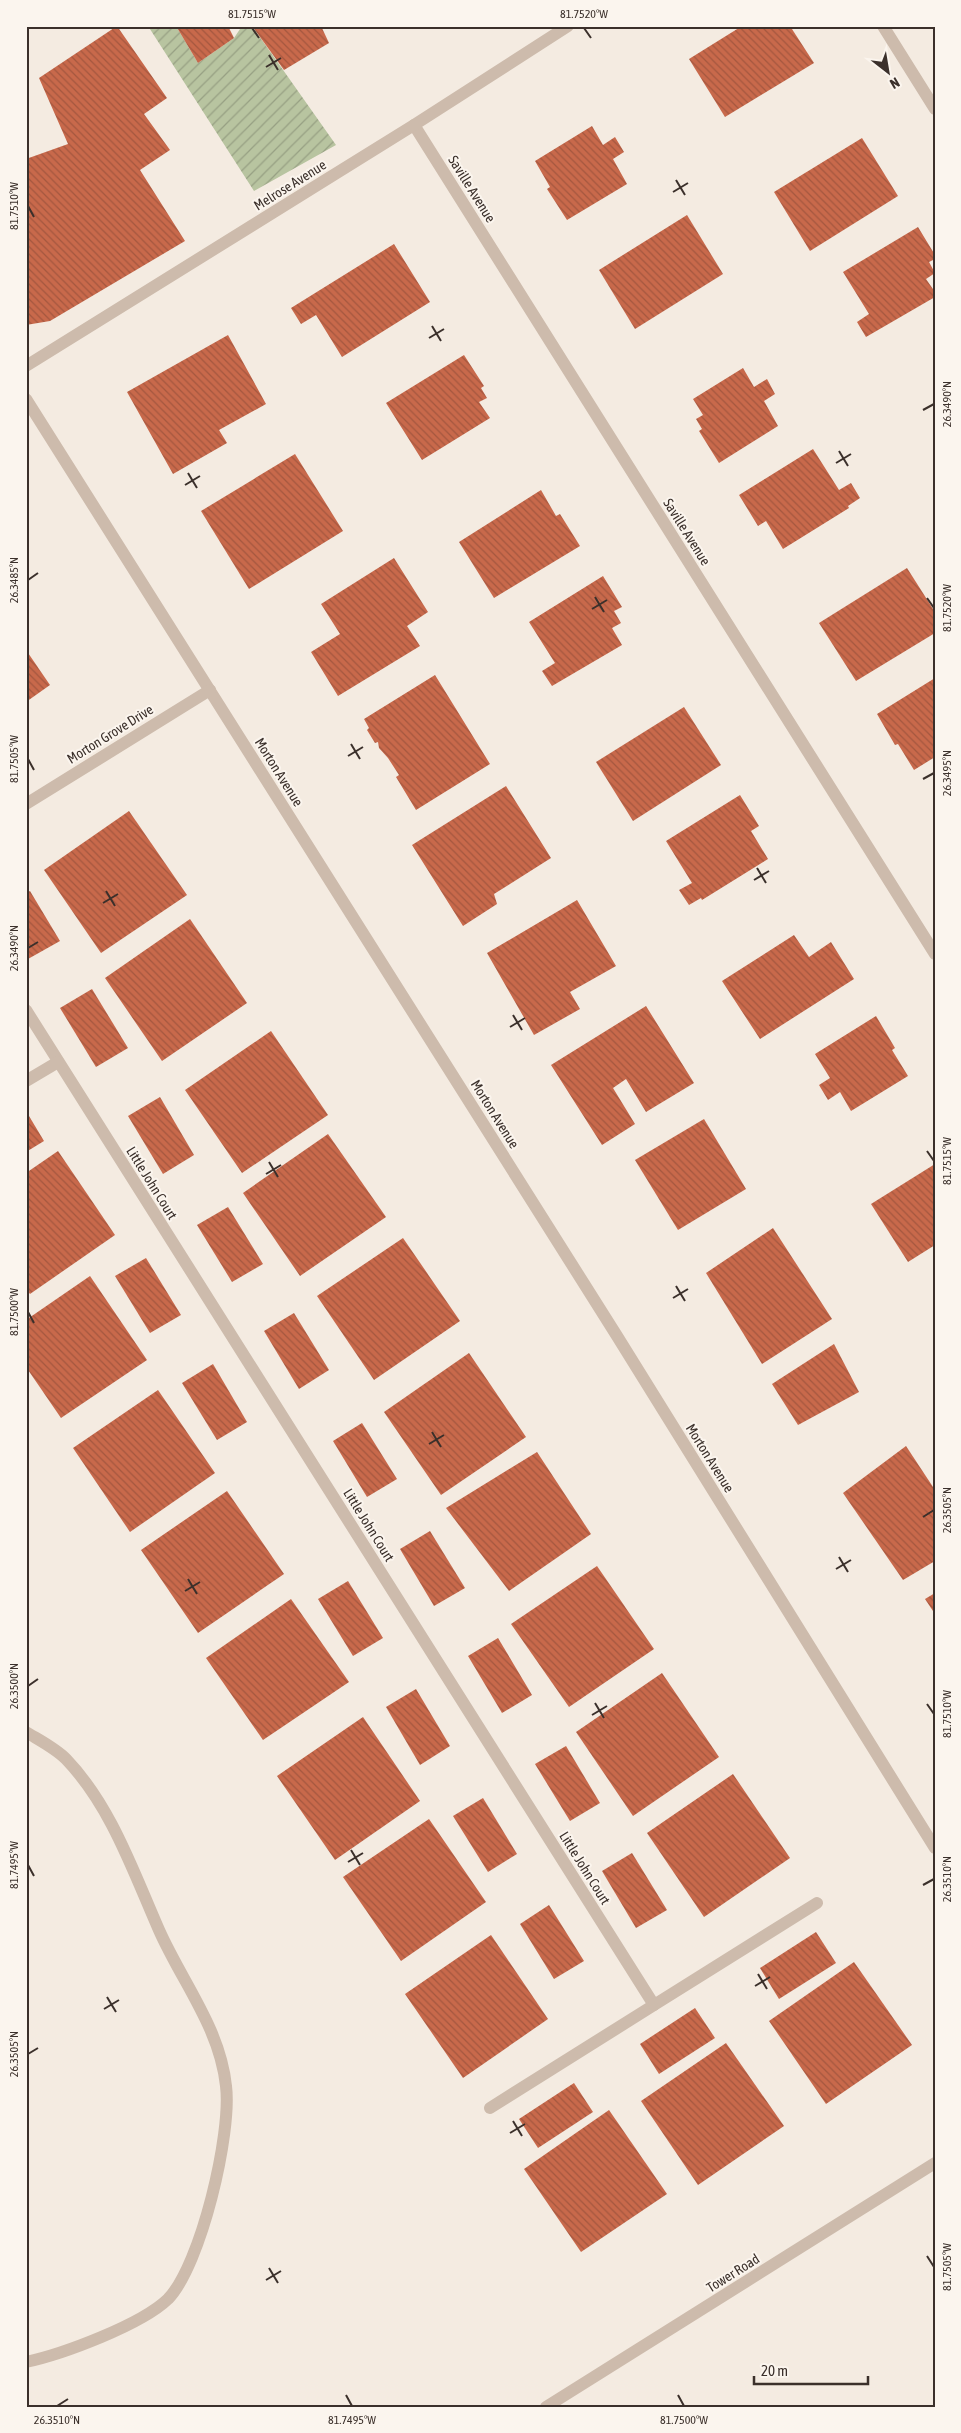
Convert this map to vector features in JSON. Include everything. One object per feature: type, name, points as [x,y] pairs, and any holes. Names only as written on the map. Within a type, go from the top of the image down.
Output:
[{"type":"street","name":"Melrose Avenue","points":[[26,366],[414,125],[568,26]]},
{"type":"street","points":[[883,26],[935,108]]},
{"type":"street","name":"Saville Avenue","points":[[414,125],[935,954]]},
{"type":"street","name":"Morton Avenue","points":[[26,399],[618,1336],[935,1848]]},
{"type":"street","name":"Morton Grove Drive","points":[[26,804],[210,690]]},
{"type":"street","name":"Little John Court","points":[[26,1010],[654,2005]]},
{"type":"street","points":[[26,1081],[58,1062]]},
{"type":"street","points":[[26,1732],[64,1757],[85,1782],[112,1825],[172,1960],[202,2010],[215,2042],[226,2086],[226,2120],[219,2166],[206,2218],[184,2276],[168,2298],[145,2315],[66,2350],[26,2362]]},
{"type":"street","points":[[490,2108],[817,1903]]},
{"type":"street","name":"Tower Road","points":[[546,2407],[935,2163]]},
{"type":"green space","points":[[148,26],[176,26],[198,63],[234,38],[242,26],[252,26],[336,145],[254,191]]},
{"type":"building","points":[[117,26],[167,98],[144,114],[170,150],[140,170],[185,241],[50,321],[26,325],[26,159],[68,144],[39,78]]},
{"type":"building","points":[[176,26],[228,26],[234,38],[198,63]]},
{"type":"building","points":[[252,26],[321,26],[329,43],[284,70]]},
{"type":"building","points":[[742,26],[790,26],[814,63],[725,117],[689,59]]},
{"type":"building","points":[[592,126],[603,145],[615,137],[624,152],[613,159],[627,184],[567,220],[547,189],[550,187],[535,161]]},
{"type":"building","points":[[862,138],[898,196],[810,251],[774,192]]},
{"type":"building","points":[[687,215],[723,274],[635,329],[599,270]]},
{"type":"building","points":[[918,227],[935,255],[935,259],[929,262],[935,273],[926,279],[935,292],[935,297],[866,337],[857,322],[869,314],[843,272]]},
{"type":"building","points":[[394,244],[430,302],[342,357],[316,315],[301,324],[291,308]]},
{"type":"building","points":[[228,335],[266,404],[219,430],[227,443],[173,474],[127,392]]},
{"type":"building","points":[[464,355],[484,386],[481,388],[487,398],[479,402],[490,418],[422,460],[386,403]]},
{"type":"building","points":[[743,368],[754,387],[767,379],[775,394],[764,401],[778,426],[719,463],[699,431],[702,429],[696,419],[703,415],[693,399]]},
{"type":"building","points":[[813,449],[839,490],[851,483],[860,498],[848,506],[849,508],[783,549],[766,521],[758,526],[739,495]]},
{"type":"building","points":[[295,454],[343,531],[249,589],[201,511]]},
{"type":"building","points":[[541,490],[556,516],[560,514],[580,546],[494,598],[459,542]]},
{"type":"building","points":[[394,558],[428,612],[407,626],[420,646],[338,696],[311,652],[340,634],[321,604]]},
{"type":"building","points":[[907,568],[935,612],[935,633],[856,681],[819,623]]},
{"type":"building","points":[[603,576],[622,607],[614,611],[621,623],[612,628],[622,645],[552,686],[542,671],[555,663],[529,622]]},
{"type":"building","points":[[26,650],[50,685],[26,702]]},
{"type":"building","points":[[435,675],[490,764],[416,810],[396,777],[399,775],[379,748],[378,742],[375,743],[367,730],[369,728],[364,719]]},
{"type":"building","points":[[935,678],[935,757],[914,770],[898,744],[895,745],[877,714]]},
{"type":"building","points":[[684,707],[721,765],[633,821],[596,762]]},
{"type":"building","points":[[506,786],[551,858],[494,894],[497,904],[463,926],[412,845]]},
{"type":"building","points":[[740,795],[759,826],[751,831],[768,859],[702,900],[701,898],[689,905],[679,890],[692,883],[666,841]]},
{"type":"building","points":[[129,811],[187,895],[101,953],[44,870]]},
{"type":"building","points":[[30,891],[60,941],[28,959],[26,893]]},
{"type":"building","points":[[577,900],[616,966],[570,992],[580,1009],[534,1035],[487,953]]},
{"type":"building","points":[[190,919],[247,1003],[162,1061],[105,978]]},
{"type":"building","points":[[794,935],[809,957],[831,942],[854,979],[760,1039],[722,981]]},
{"type":"building","points":[[92,989],[128,1048],[96,1067],[60,1008]]},
{"type":"building","points":[[646,1006],[694,1083],[646,1112],[626,1079],[613,1088],[635,1124],[602,1145],[551,1065]]},
{"type":"building","points":[[876,1016],[895,1048],[892,1050],[908,1076],[851,1111],[840,1092],[828,1100],[819,1085],[830,1078],[815,1054]]},
{"type":"building","points":[[271,1031],[328,1115],[242,1173],[185,1090]]},
{"type":"building","points":[[160,1097],[194,1155],[163,1174],[128,1116]]},
{"type":"building","points":[[26,1111],[44,1141],[26,1152]]},
{"type":"building","points":[[704,1119],[746,1189],[678,1230],[635,1160]]},
{"type":"building","points":[[328,1134],[386,1217],[300,1276],[243,1193]]},
{"type":"building","points":[[58,1151],[115,1235],[30,1294],[26,1289],[26,1173]]},
{"type":"building","points":[[935,1164],[935,1245],[908,1262],[871,1204]]},
{"type":"building","points":[[228,1207],[263,1264],[232,1282],[197,1225]]},
{"type":"building","points":[[773,1228],[832,1319],[762,1364],[706,1273]]},
{"type":"building","points":[[403,1238],[460,1321],[374,1380],[317,1296]]},
{"type":"building","points":[[146,1258],[181,1315],[150,1333],[115,1276]]},
{"type":"building","points":[[90,1276],[147,1360],[61,1418],[26,1367],[26,1320]]},
{"type":"building","points":[[294,1313],[329,1370],[299,1389],[264,1331]]},
{"type":"building","points":[[834,1344],[859,1392],[798,1425],[772,1384]]},
{"type":"building","points":[[469,1353],[526,1437],[441,1495],[384,1412]]},
{"type":"building","points":[[213,1364],[247,1422],[217,1440],[182,1383]]},
{"type":"building","points":[[158,1390],[215,1473],[130,1532],[73,1448]]},
{"type":"building","points":[[362,1423],[397,1479],[367,1497],[333,1441]]},
{"type":"building","points":[[906,1446],[935,1490],[935,1561],[903,1580],[843,1493]]},
{"type":"building","points":[[537,1452],[591,1534],[509,1591],[446,1508]]},
{"type":"building","points":[[227,1491],[284,1574],[198,1633],[141,1550]]},
{"type":"building","points":[[430,1531],[465,1588],[434,1606],[400,1549]]},
{"type":"building","points":[[597,1566],[654,1649],[569,1707],[511,1624]]},
{"type":"building","points":[[348,1581],[383,1638],[353,1656],[318,1599]]},
{"type":"building","points":[[935,1593],[935,1614],[925,1599]]},
{"type":"building","points":[[291,1599],[349,1682],[263,1740],[206,1658]]},
{"type":"building","points":[[498,1638],[532,1695],[502,1713],[468,1656]]},
{"type":"building","points":[[662,1673],[719,1757],[633,1816],[576,1732]]},
{"type":"building","points":[[416,1689],[450,1746],[420,1765],[386,1707]]},
{"type":"building","points":[[363,1717],[420,1801],[335,1860],[277,1776]]},
{"type":"building","points":[[566,1746],[600,1803],[570,1821],[535,1764]]},
{"type":"building","points":[[733,1774],[790,1858],[704,1917],[647,1833]]},
{"type":"building","points":[[483,1798],[517,1854],[488,1872],[453,1816]]},
{"type":"building","points":[[429,1819],[486,1902],[401,1961],[343,1877]]},
{"type":"building","points":[[632,1853],[667,1910],[636,1928],[602,1871]]},
{"type":"building","points":[[549,1905],[584,1961],[554,1979],[520,1924]]},
{"type":"building","points":[[816,1932],[836,1963],[779,1999],[760,1968]]},
{"type":"building","points":[[491,1935],[548,2019],[463,2078],[405,1994]]},
{"type":"building","points":[[854,1962],[912,2045],[826,2104],[769,2021]]},
{"type":"building","points":[[695,2008],[715,2038],[659,2074],[640,2044]]},
{"type":"building","points":[[726,2043],[784,2126],[698,2185],[641,2101]]},
{"type":"building","points":[[574,2083],[593,2112],[538,2148],[519,2119]]},
{"type":"building","points":[[609,2110],[667,2194],[581,2252],[524,2169]]}]
